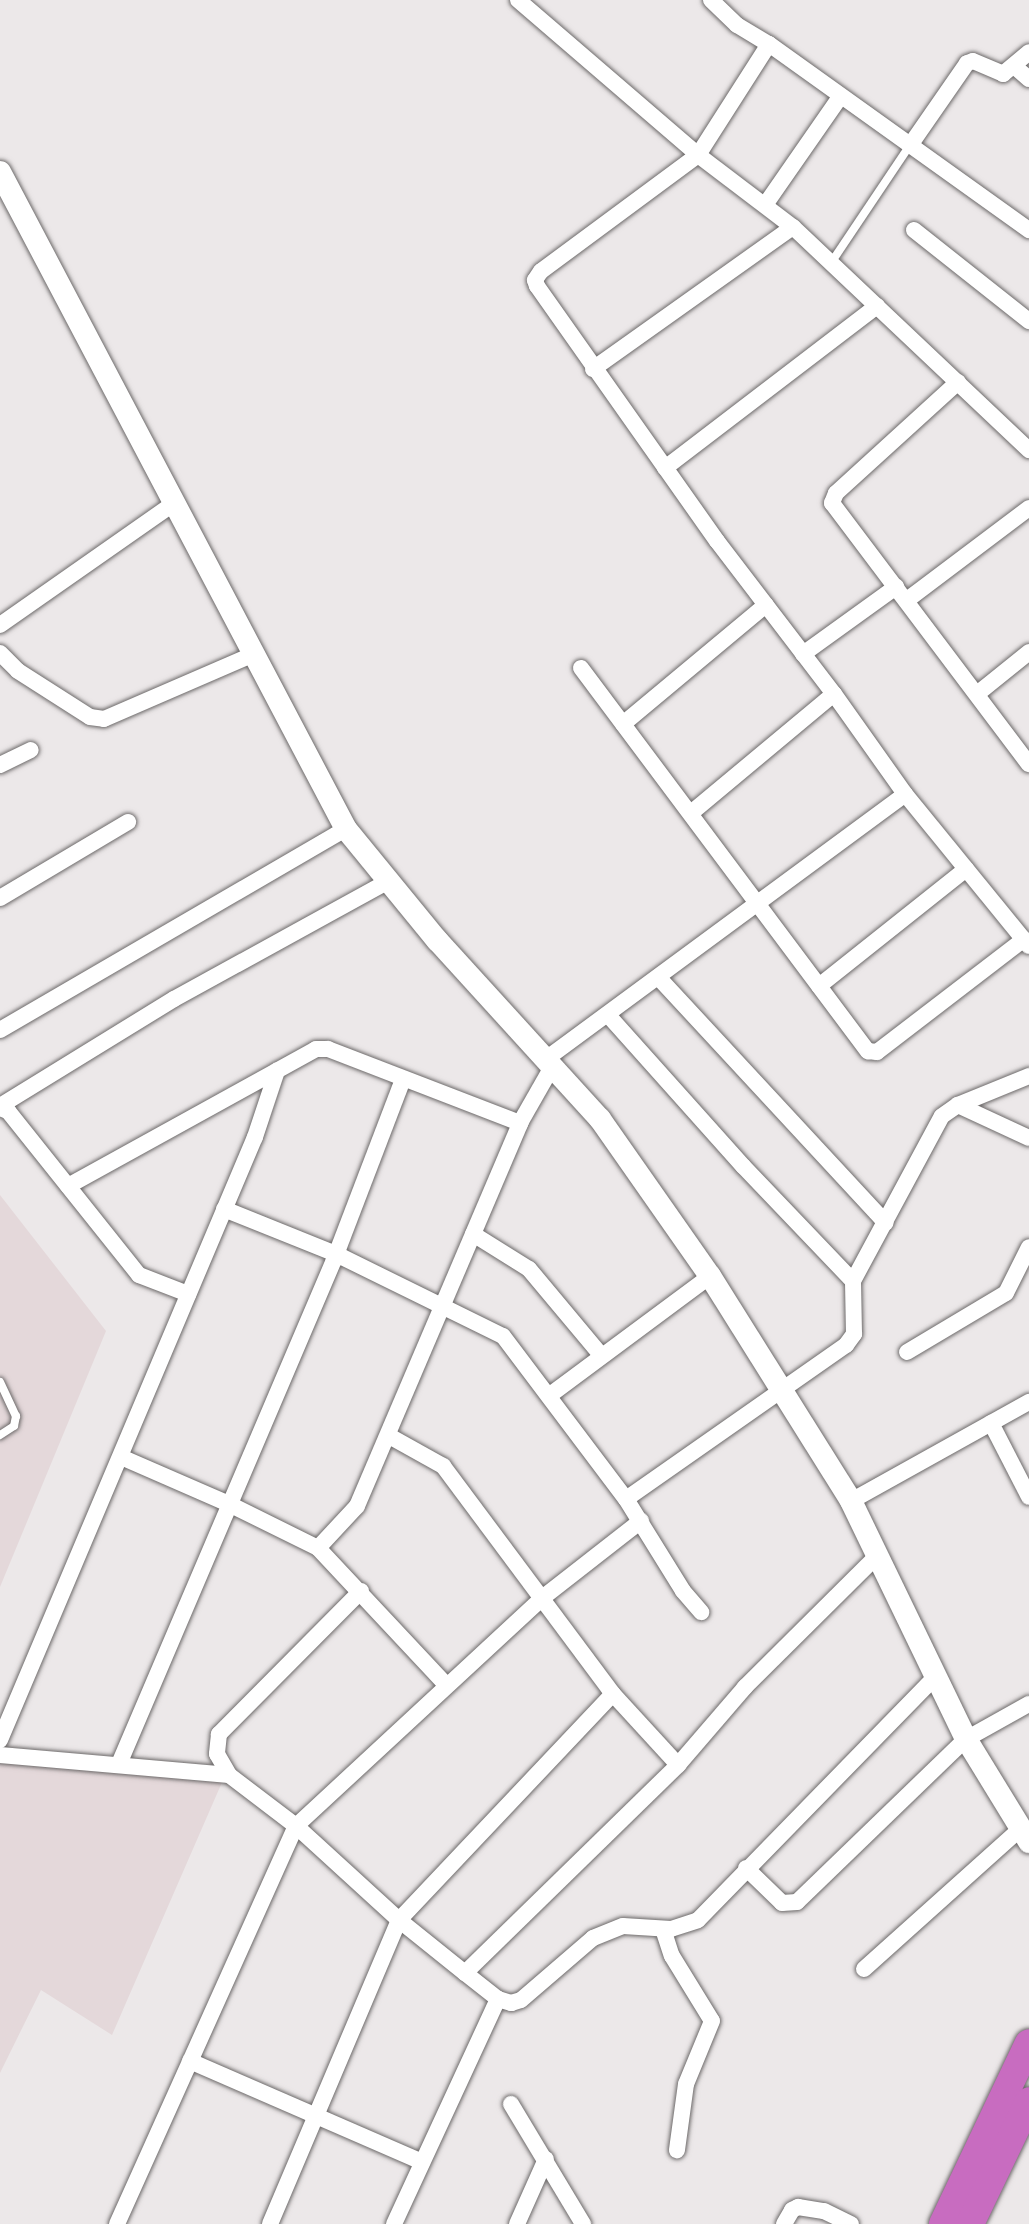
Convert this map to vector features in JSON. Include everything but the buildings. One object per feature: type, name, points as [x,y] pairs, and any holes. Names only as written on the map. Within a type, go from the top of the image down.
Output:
[{"type":"highway","points":[[943,2224],[1029,2043]]},
{"type":"highway","points":[[970,2224],[1026,2116]]},
{"type":"street","points":[[518,0],[698,155],[793,227],[1029,450]]},
{"type":"street","points":[[711,0],[737,25],[769,44],[1029,230]]},
{"type":"street","points":[[581,668],[865,1049],[877,1052],[1026,942],[905,794],[593,369],[537,286],[537,276],[698,155],[769,44]]},
{"type":"street","points":[[911,144],[967,63],[973,61],[1003,74],[1029,52]]},
{"type":"street","points":[[1014,66],[1029,79]]},
{"type":"street","points":[[765,205],[840,97]]},
{"type":"street","points":[[0,172],[346,829],[600,1119],[710,1276],[781,1394],[851,1501],[966,1739],[1025,1835],[864,1969]]},
{"type":"street","points":[[593,369],[793,227]]},
{"type":"street","points":[[914,230],[1029,321]]},
{"type":"street","points":[[665,468],[877,306]]},
{"type":"street","points":[[958,382],[833,496],[832,503],[1029,764]]},
{"type":"street","points":[[0,625],[174,503]]},
{"type":"street","points":[[803,654],[902,594],[1029,508]]},
{"type":"street","points":[[623,724],[766,605]]},
{"type":"street","points":[[977,694],[1029,652]]},
{"type":"street","points":[[0,653],[18,671],[66,702],[90,717],[104,719],[254,654]]},
{"type":"street","points":[[691,813],[834,694]]},
{"type":"street","points":[[0,765],[31,750]]},
{"type":"street","points":[[318,1548],[352,1515],[389,1436],[520,1123],[549,1063],[658,977],[905,794]]},
{"type":"street","points":[[0,898],[128,822]]},
{"type":"street","points":[[0,1030],[346,829]]},
{"type":"street","points":[[819,986],[966,869]]},
{"type":"street","points":[[0,1107],[174,999],[389,881]]},
{"type":"street","points":[[658,977],[886,1223]]},
{"type":"street","points":[[608,1015],[743,1166],[853,1281]]},
{"type":"street","points":[[68,1186],[316,1049],[328,1049],[520,1123]]},
{"type":"street","points":[[0,1740],[255,1137],[277,1071]]},
{"type":"street","points":[[626,1499],[781,1394],[853,1336],[853,1281],[938,1124],[958,1105],[1029,1076]]},
{"type":"street","points":[[119,1764],[336,1254],[403,1079]]},
{"type":"street","points":[[958,1105],[1029,1138]]},
{"type":"street","points":[[0,1107],[8,1111],[139,1275],[188,1294]]},
{"type":"street","points":[[224,1209],[336,1254],[503,1336],[626,1499],[683,1591],[701,1612]]},
{"type":"street","points":[[473,1234],[529,1269],[600,1354]]},
{"type":"street","points":[[907,1352],[999,1299],[1011,1284],[1029,1247]]},
{"type":"street","points":[[550,1395],[600,1354],[710,1276]]},
{"type":"street","points":[[851,1501],[1029,1402]]},
{"type":"street","points":[[991,1423],[1029,1497]]},
{"type":"street","points":[[389,1436],[443,1466],[613,1694],[678,1765]]},
{"type":"street","points":[[121,1457],[229,1504],[318,1548],[446,1685]]},
{"type":"street","points":[[117,2224],[296,1826],[541,1599],[641,1521]]},
{"type":"street","points":[[465,1973],[678,1765],[745,1687],[876,1557]]},
{"type":"street","points":[[361,1591],[219,1734],[217,1754],[229,1775],[296,1826],[399,1920],[498,1999],[511,2003],[521,2000],[593,1938],[623,1926],[663,1929],[683,1927],[698,1920],[935,1677]]},
{"type":"street","points":[[290,2224],[272,2220],[399,1920],[613,1694]]},
{"type":"street","points":[[746,1868],[782,1903],[797,1902],[966,1739],[1029,1704]]},
{"type":"street","points":[[0,1755],[229,1775]]},
{"type":"street","points":[[663,1929],[672,1956],[712,2021],[705,2045],[686,2084],[677,2150]]},
{"type":"street","points":[[394,2224],[498,1999]]},
{"type":"street","points":[[190,2061],[422,2162]]},
{"type":"street","points":[[511,2104],[583,2224]]},
{"type":"street","points":[[517,2224],[546,2159]]},
{"type":"street","points":[[784,2224],[792,2210],[798,2207],[824,2211],[851,2224]]},
{"type":"lane","points":[[831,263],[911,144]]},
{"type":"lane","points":[[0,1382],[16,1416],[10,1430],[0,1435]]},
{"type":"shaded area","points":[[0,1195],[106,1331],[0,1587]]},
{"type":"shaded area","points":[[0,1762],[223,1780],[112,2035],[41,1990],[0,2073]]}]
